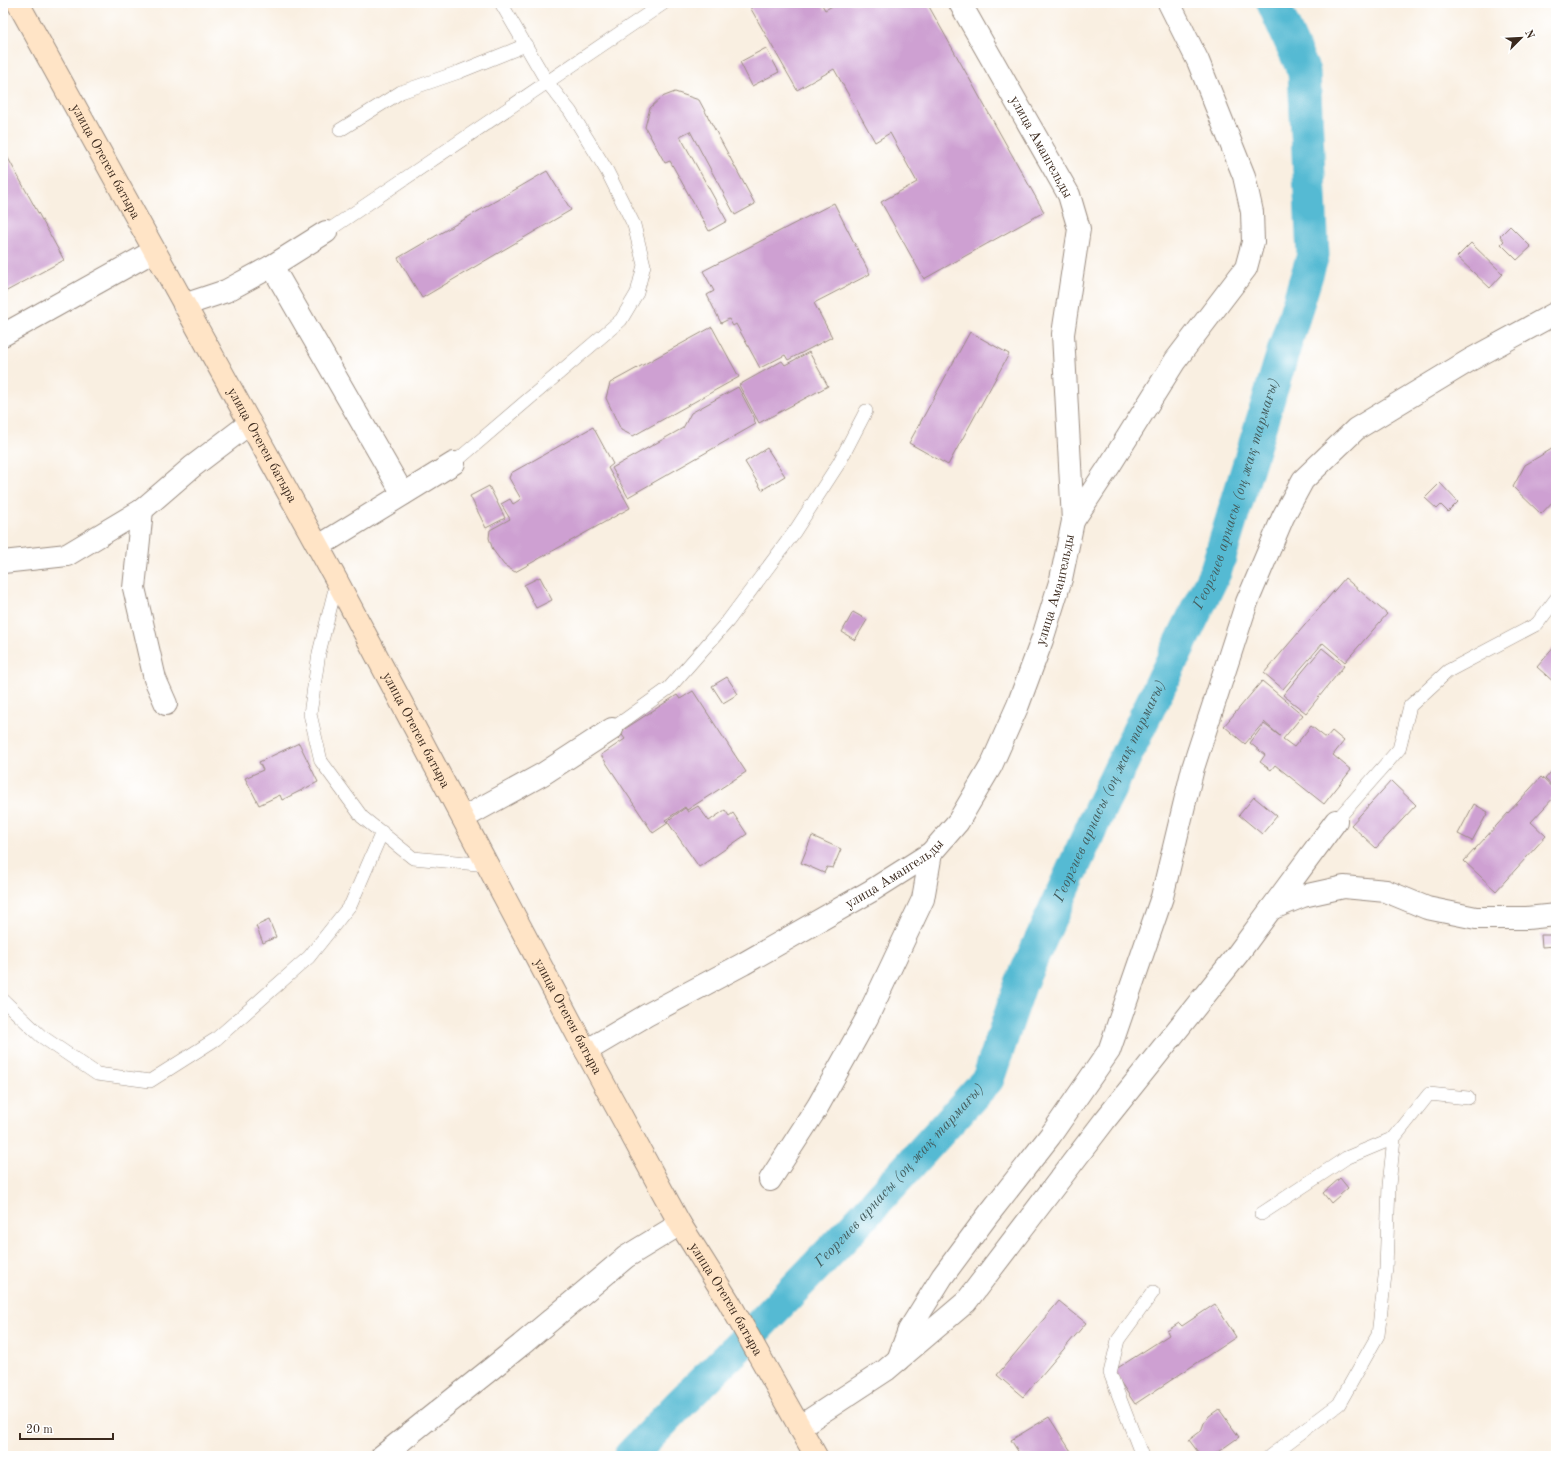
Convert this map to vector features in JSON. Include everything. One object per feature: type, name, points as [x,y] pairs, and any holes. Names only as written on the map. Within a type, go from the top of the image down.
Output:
[{"type":"main road","name":"улица Отеген батыра","points":[[18,3],[154,251],[319,546],[586,1051],[680,1224],[729,1302],[816,1456]]},
{"type":"street","name":"улица Амангельды","points":[[586,1051],[647,1015],[871,891],[931,853],[958,822],[991,766],[1018,705],[1042,640],[1061,579],[1073,522],[1063,334],[1079,229],[1069,195],[960,3]]},
{"type":"street","points":[[1073,522],[1175,360],[1246,268],[1253,242],[1252,212],[1244,176],[1198,61],[1169,3]]},
{"type":"street","points":[[184,305],[226,291],[272,266],[326,232]]},
{"type":"street","points":[[3,335],[154,251]]},
{"type":"street","points":[[272,266],[403,494]]},
{"type":"street","points":[[898,1360],[909,1330],[942,1277],[1050,1136],[1109,1051],[1162,897],[1192,768],[1247,602],[1283,517],[1303,480],[1356,429],[1470,360],[1556,313]]},
{"type":"street","points":[[3,562],[67,556],[142,510],[192,468],[250,423]]},
{"type":"street","points":[[319,546],[454,463]]},
{"type":"street","points":[[142,510],[134,588],[155,679],[166,704]]},
{"type":"street","points":[[463,818],[543,774],[612,729]]},
{"type":"street","points":[[799,1427],[886,1370],[966,1302],[1105,1120],[1237,955],[1336,821]]},
{"type":"street","points":[[770,1180],[818,1106],[867,1018],[923,900],[931,853]]},
{"type":"street","points":[[1271,909],[1303,896],[1344,887],[1386,891],[1427,908],[1476,918],[1527,918],[1556,915]]},
{"type":"street","points":[[382,1456],[521,1345],[626,1257],[680,1224]]},
{"type":"lane","points":[[454,463],[621,320],[636,293],[644,266],[634,225],[607,171],[570,112],[547,82],[501,3]]},
{"type":"lane","points":[[326,232],[664,3]]},
{"type":"lane","points":[[340,130],[401,92],[459,72],[526,45]]},
{"type":"lane","points":[[612,729],[669,688],[728,621],[795,531],[839,463],[866,411]]},
{"type":"lane","points":[[337,580],[319,653],[310,714],[320,761],[362,817],[413,858],[488,865]]},
{"type":"lane","points":[[1336,821],[1399,749],[1410,706],[1448,670],[1537,624],[1556,599]]},
{"type":"lane","points":[[3,1000],[41,1036],[97,1074],[150,1081],[216,1039],[309,958],[351,904],[382,832]]},
{"type":"lane","points":[[1261,1214],[1346,1158],[1394,1138],[1429,1094],[1468,1098]]},
{"type":"lane","points":[[1270,1456],[1339,1404],[1378,1335],[1386,1268],[1389,1185],[1394,1138]]},
{"type":"lane","points":[[1142,1456],[1110,1373],[1118,1340],[1153,1292]]},
{"type":"building","points":[[751,3],[821,3],[825,10],[838,3],[927,3],[1044,212],[924,279],[881,202],[917,182],[890,133],[875,142],[834,69],[797,90],[751,9]]},
{"type":"building","points":[[766,48],[779,72],[752,86],[740,62]]},
{"type":"building","points":[[675,92],[699,100],[755,204],[735,215],[690,131],[680,136],[727,221],[709,231],[670,161],[665,163],[645,127],[650,108],[662,97]]},
{"type":"building","points":[[3,149],[64,260],[3,293]]},
{"type":"building","points":[[547,171],[571,210],[422,298],[398,258]]},
{"type":"building","points":[[834,203],[870,274],[814,303],[832,337],[788,360],[785,355],[760,368],[736,324],[733,326],[729,319],[721,323],[707,295],[714,291],[703,271]]},
{"type":"building","points":[[1510,226],[1531,247],[1517,260],[1501,244],[1504,241],[1500,236]]},
{"type":"building","points":[[1471,243],[1503,274],[1490,288],[1457,257]]},
{"type":"building","points":[[712,327],[739,377],[633,436],[621,430],[606,398],[610,383]]},
{"type":"building","points":[[970,332],[1009,354],[948,465],[909,443]]},
{"type":"building","points":[[809,352],[828,386],[759,423],[739,385],[782,361],[785,365]]},
{"type":"building","points":[[738,387],[755,419],[756,424],[628,497],[612,468],[683,428],[691,413]]},
{"type":"building","points":[[593,427],[613,464],[608,468],[630,508],[515,572],[504,565],[493,550],[489,538],[490,530],[510,519],[501,504],[510,499],[513,504],[521,499],[509,478],[511,473]]},
{"type":"building","points":[[1555,447],[1556,498],[1541,514],[1513,487],[1525,465]]},
{"type":"building","points":[[767,448],[785,476],[762,490],[745,462]]},
{"type":"building","points":[[1440,483],[1458,502],[1448,512],[1441,505],[1437,509],[1425,498]]},
{"type":"building","points":[[489,486],[505,518],[486,528],[470,496]]},
{"type":"building","points":[[540,577],[552,600],[536,608],[524,585]]},
{"type":"building","points":[[1345,578],[1387,614],[1345,662],[1323,643],[1283,689],[1264,673]]},
{"type":"building","points":[[853,612],[867,620],[855,640],[842,632]]},
{"type":"building","points":[[1556,645],[1556,684],[1537,667]]},
{"type":"building","points":[[1322,648],[1344,666],[1306,713],[1283,695]]},
{"type":"building","points":[[727,677],[738,694],[723,703],[712,686]]},
{"type":"building","points":[[1262,681],[1303,715],[1283,739],[1294,747],[1311,726],[1326,738],[1332,731],[1344,741],[1333,755],[1351,770],[1324,804],[1275,765],[1271,770],[1260,762],[1265,755],[1250,743],[1264,724],[1280,736],[1264,722],[1245,744],[1224,726]]},
{"type":"building","points":[[693,691],[746,772],[687,810],[685,807],[665,820],[668,823],[653,833],[601,755],[625,739],[620,732],[677,695],[680,699]]},
{"type":"building","points":[[299,743],[318,782],[282,800],[280,795],[259,805],[245,778],[263,770],[259,762]]},
{"type":"building","points":[[1556,766],[1556,789],[1545,779]]},
{"type":"building","points":[[1541,777],[1556,791],[1556,795],[1531,822],[1546,836],[1496,891],[1464,861]]},
{"type":"building","points":[[1391,781],[1416,805],[1376,848],[1351,825]]},
{"type":"building","points":[[1254,797],[1277,816],[1262,834],[1239,815]]},
{"type":"building","points":[[1474,804],[1488,812],[1472,841],[1458,834]]},
{"type":"building","points":[[698,806],[709,821],[725,810],[729,816],[733,813],[747,834],[699,867],[667,821],[685,808],[688,812]]},
{"type":"building","points":[[812,836],[841,849],[833,868],[827,867],[824,873],[801,863]]},
{"type":"building","points":[[269,920],[276,937],[263,943],[256,926]]},
{"type":"building","points":[[1541,935],[1556,935],[1556,946],[1542,947]]},
{"type":"building","points":[[1340,1178],[1348,1188],[1331,1203],[1323,1193]]},
{"type":"building","points":[[1059,1301],[1086,1323],[1023,1397],[997,1375]]},
{"type":"building","points":[[1215,1304],[1236,1337],[1135,1404],[1113,1371],[1169,1335],[1167,1331],[1179,1323],[1182,1326]]},
{"type":"building","points":[[1219,1409],[1239,1437],[1212,1456],[1201,1456],[1189,1440],[1201,1431],[1209,1416]]},
{"type":"building","points":[[1049,1417],[1074,1456],[1021,1456],[1011,1440]]},
{"type":"waterway","name":"Георгиев арнасы (оң жақ тармағы)","points":[[630,1456],[849,1232],[988,1079],[1021,983],[1100,809],[1216,570],[1313,255],[1304,72],[1273,3]]}]
